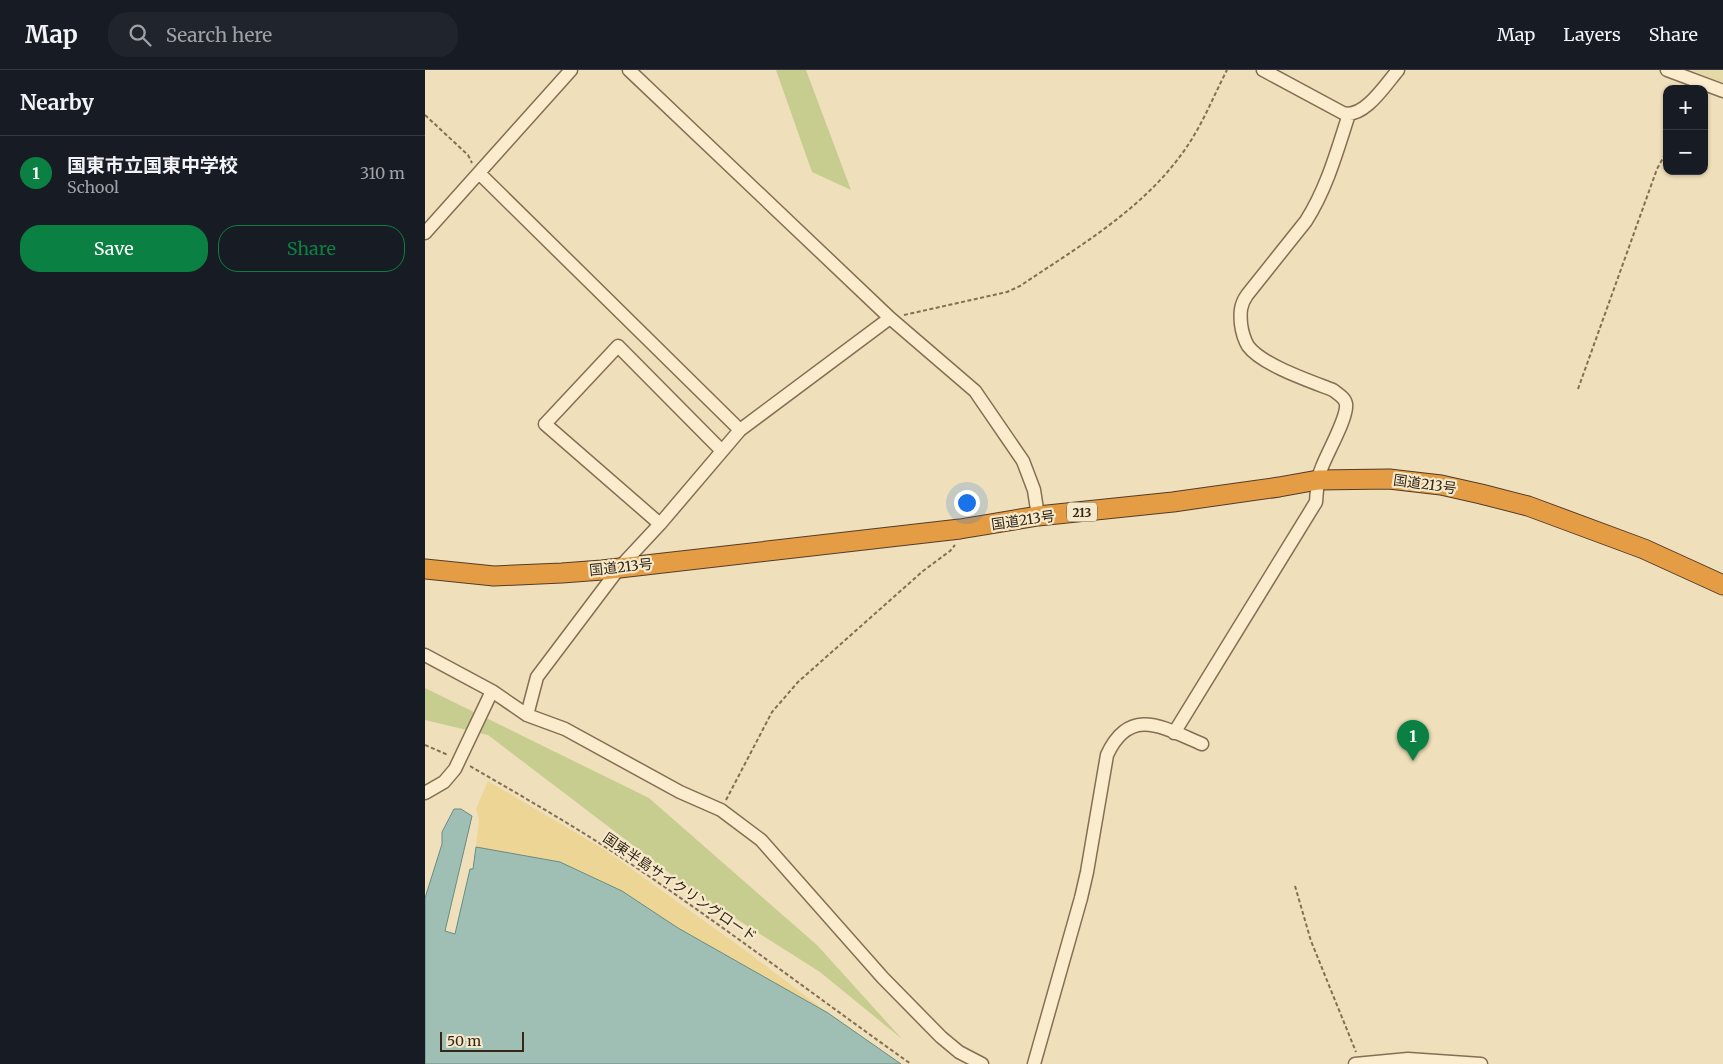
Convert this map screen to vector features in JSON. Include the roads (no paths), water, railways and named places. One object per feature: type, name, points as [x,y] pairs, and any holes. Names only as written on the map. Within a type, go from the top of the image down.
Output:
[{"type":"highway","name":"国道213号","points":[[425,569],[494,576],[563,573],[960,529],[1038,516],[1183,501],[1318,480],[1389,479],[1441,485],[1528,506],[1644,549],[1723,585]]},
{"type":"street","points":[[425,233],[571,70]]},
{"type":"street","points":[[629,70],[890,318],[975,391],[1023,461],[1034,490],[1038,516]]},
{"type":"street","points":[[1263,70],[1343,113],[1349,114],[1358,113],[1366,106],[1398,70]]},
{"type":"street","points":[[1667,70],[1723,91]]},
{"type":"street","points":[[1174,733],[1316,502],[1321,469],[1345,414],[1346,405],[1344,400],[1333,390],[1275,365],[1252,350],[1245,340],[1242,331],[1240,308],[1247,295],[1313,210],[1328,180],[1349,114]]},
{"type":"street","points":[[479,173],[740,430]]},
{"type":"street","points":[[527,715],[537,677],[621,567],[740,430],[890,318]]},
{"type":"street","points":[[660,524],[545,424],[618,346],[722,451]]},
{"type":"street","points":[[425,655],[492,691],[527,715],[565,729],[680,792],[721,810],[761,840],[883,978],[941,1037],[959,1052],[982,1064]]},
{"type":"street","points":[[425,793],[444,782],[459,760],[492,691]]},
{"type":"street","points":[[1034,1064],[1081,898],[1107,755],[1120,733],[1134,726],[1153,726],[1202,744]]},
{"type":"street","points":[[1355,1064],[1415,1059],[1481,1064]]},
{"type":"water","points":[[454,809],[461,809],[472,816],[445,931],[455,934],[470,869],[473,869],[476,847],[560,862],[622,891],[678,928],[828,1013],[901,1064],[425,1064],[425,898],[442,844],[442,832]]},
{"type":"place","name":"国東市立国東中学校","points":[[1413,761]]}]
